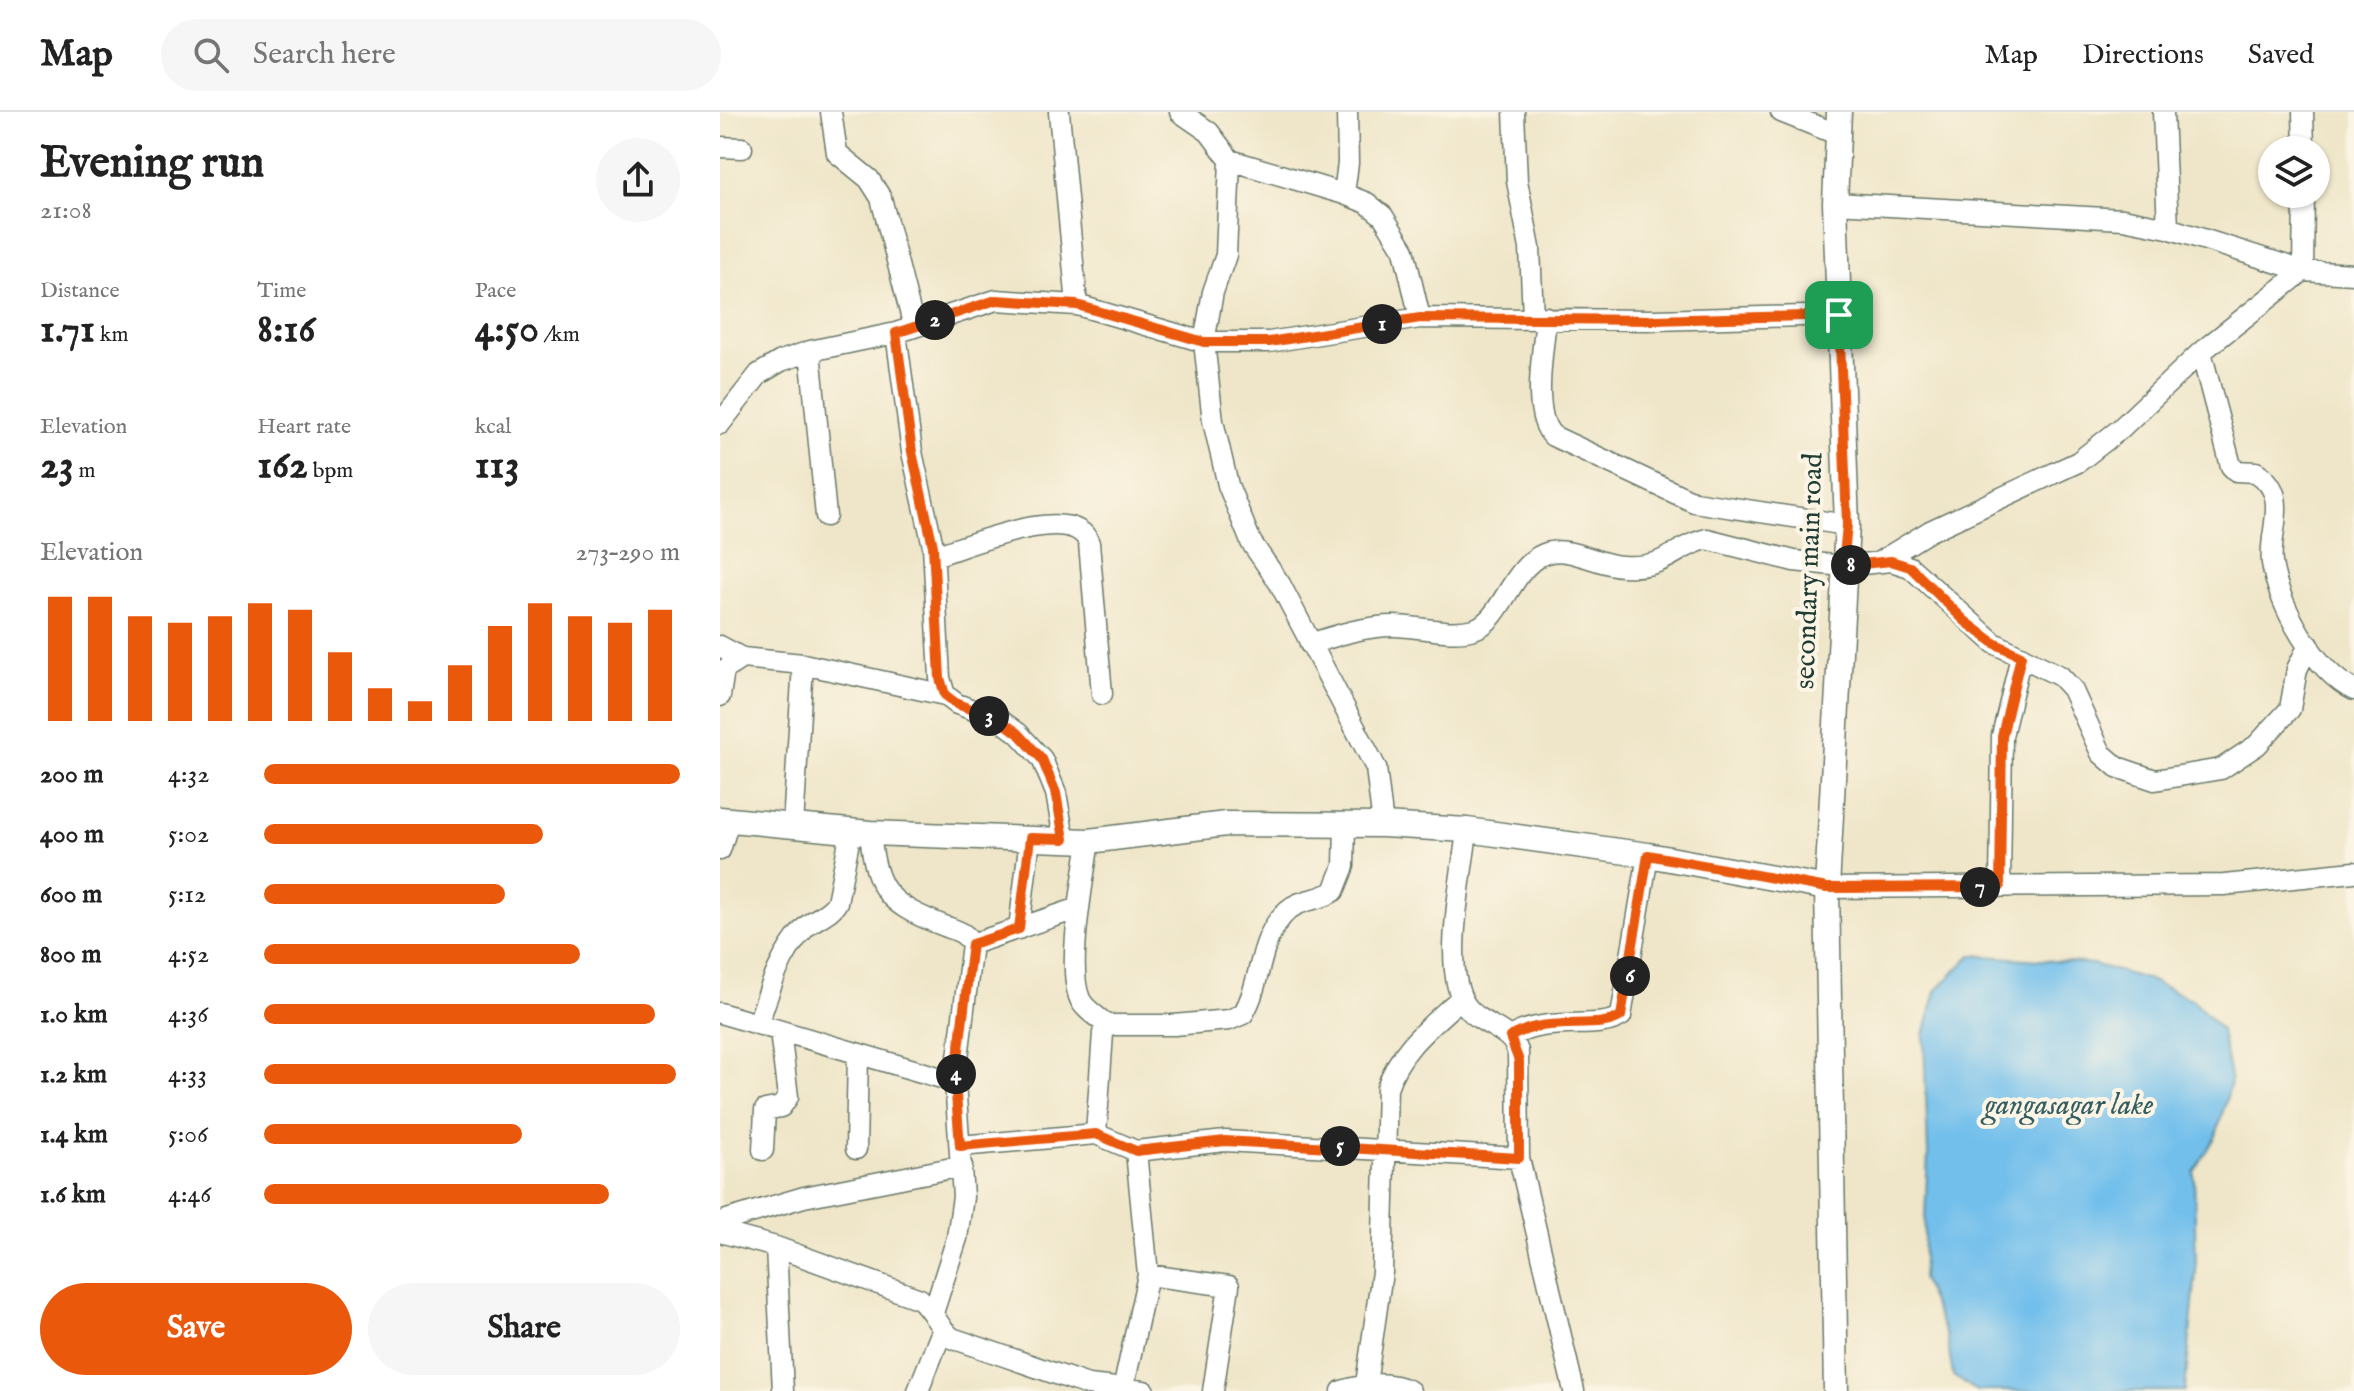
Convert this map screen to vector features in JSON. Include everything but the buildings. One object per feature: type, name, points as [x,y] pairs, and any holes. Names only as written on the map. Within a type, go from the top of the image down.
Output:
[{"type":"main road","name":"secondary main road","points":[[1836,1391],[1827,888],[1847,525],[1835,203],[1839,124]]},
{"type":"main road","points":[[724,820],[860,832],[1089,841],[1226,824],[1383,825],[1467,830],[1648,855],[1827,888]]},
{"type":"street","points":[[831,112],[837,153],[869,179],[881,198],[905,330],[912,452],[934,556],[940,678],[945,695]]},
{"type":"street","points":[[1059,112],[1077,305]]},
{"type":"street","points":[[1180,112],[1209,132],[1230,160],[1367,203],[1394,230],[1413,279],[1420,318]]},
{"type":"street","points":[[1344,194],[1348,163],[1347,112]]},
{"type":"street","points":[[1514,112],[1517,181],[1540,317],[1541,409],[1545,429],[1553,436],[1694,502],[1847,525]]},
{"type":"street","points":[[1781,112],[1839,124]]},
{"type":"street","points":[[2163,112],[2168,228]]},
{"type":"street","points":[[2303,112],[2304,136]]},
{"type":"street","points":[[720,147],[742,148]]},
{"type":"street","points":[[1230,160],[1228,240],[1213,292],[1204,342],[1209,398],[1228,485],[1251,542],[1280,584],[1310,644],[1335,683],[1376,768],[1383,825]]},
{"type":"street","points":[[1835,203],[2123,219],[2168,228],[2303,271],[2354,274]]},
{"type":"street","points":[[2303,271],[2304,208]]},
{"type":"street","points":[[1879,562],[1930,531],[2078,462],[2119,430],[2201,352],[2303,271]]},
{"type":"street","points":[[720,424],[759,374],[781,361],[810,351],[905,330],[996,300],[1077,305],[1204,342],[1269,342],[1420,318],[1655,320],[1839,315]]},
{"type":"street","points":[[810,351],[826,516]]},
{"type":"street","points":[[2201,352],[2231,466],[2236,471],[2256,472],[2275,491],[2278,508],[2271,546],[2276,583],[2309,645],[2330,676],[2354,690]]},
{"type":"street","points":[[934,556],[1030,527],[1071,525],[1080,528],[1089,543],[1102,694]]},
{"type":"street","points":[[1310,644],[1375,627],[1454,631],[1477,628],[1493,614],[1509,586],[1528,564],[1543,554],[1556,552],[1619,566],[1645,566],[1662,562],[1707,539],[1794,561],[1843,566],[1891,561],[1910,567],[1965,621],[1994,643],[2060,676],[2072,689],[2101,753],[2117,767],[2155,780],[2221,769],[2257,745],[2290,709],[2297,669],[2309,645]]},
{"type":"street","points":[[720,646],[742,658],[803,664],[945,695],[957,704],[1000,720],[1018,733],[1042,759],[1056,793],[1064,839]]},
{"type":"street","points":[[2000,887],[2002,736],[2021,656]]},
{"type":"street","points":[[720,696],[724,670],[742,658]]},
{"type":"street","points":[[793,826],[803,664]]},
{"type":"street","points":[[720,850],[724,820]]},
{"type":"street","points":[[1089,841],[1079,908],[1078,993],[1081,1002],[1107,1025],[1174,1025],[1229,1020],[1243,1014],[1267,941],[1278,922],[1298,903],[1334,891],[1344,866],[1345,825]]},
{"type":"street","points":[[1467,830],[1455,971],[1461,998],[1482,1020],[1510,1037],[1519,1061],[1519,1158],[1574,1391]]},
{"type":"street","points":[[860,832],[887,893],[909,911],[963,933],[972,944],[955,1082],[961,1156],[957,1238],[934,1310]]},
{"type":"street","points":[[758,1024],[783,959],[807,925],[837,902],[860,832]]},
{"type":"street","points":[[1019,929],[1030,838]]},
{"type":"street","points":[[1510,1037],[1536,1025],[1604,1022],[1621,1016],[1648,855]]},
{"type":"street","points":[[1827,888],[2224,885],[2354,872]]},
{"type":"street","points":[[972,944],[1079,908]]},
{"type":"street","points":[[1366,1384],[1382,1272],[1387,1088],[1392,1071],[1412,1043],[1461,998]]},
{"type":"street","points":[[720,1013],[955,1082]]},
{"type":"street","points":[[1096,1134],[1103,1033],[1107,1025]]},
{"type":"street","points":[[763,1150],[765,1110],[781,1107],[788,1097],[780,1031]]},
{"type":"street","points":[[856,1149],[858,1055]]},
{"type":"street","points":[[720,1222],[961,1156],[1096,1134],[1136,1151],[1225,1141],[1519,1158]]},
{"type":"street","points":[[1123,1390],[1148,1275],[1136,1151]]},
{"type":"street","points":[[720,1232],[776,1247],[920,1299],[934,1310],[942,1331],[918,1391]]},
{"type":"street","points":[[776,1247],[783,1391]]},
{"type":"street","points":[[1148,1275],[1229,1286],[1213,1391]]},
{"type":"street","points":[[942,1331],[1034,1369],[1088,1385],[1144,1391]]},
{"type":"street","points":[[1342,1391],[1366,1384],[1398,1386],[1410,1391]]},
{"type":"water","name":"gangasagar lake","points":[[1971,955],[2093,964],[2149,980],[2193,1000],[2221,1030],[2231,1082],[2216,1136],[2194,1172],[2196,1271],[2185,1391],[1977,1391],[1953,1376],[1947,1338],[1922,1279],[1928,1154],[1924,1035],[1936,991]]},
{"type":"route","points":[[996,300],[1077,305],[1204,342],[1269,342],[1420,318],[1655,320],[1839,315],[1847,525],[1843,566],[1891,561],[1910,567],[1965,621],[1994,643],[2021,656],[2002,736],[2000,887],[1827,888],[1648,855],[1626,1003],[1621,1016],[1604,1022],[1536,1025],[1510,1037],[1518,1051],[1519,1061],[1519,1158],[1225,1141],[1136,1151],[1096,1134],[960,1146],[955,1082],[972,944],[1019,929],[1030,838],[1064,839],[1056,793],[1042,759],[1018,733],[1000,720],[957,704],[945,695],[940,678],[933,546],[912,452],[896,333],[996,300]]}]
